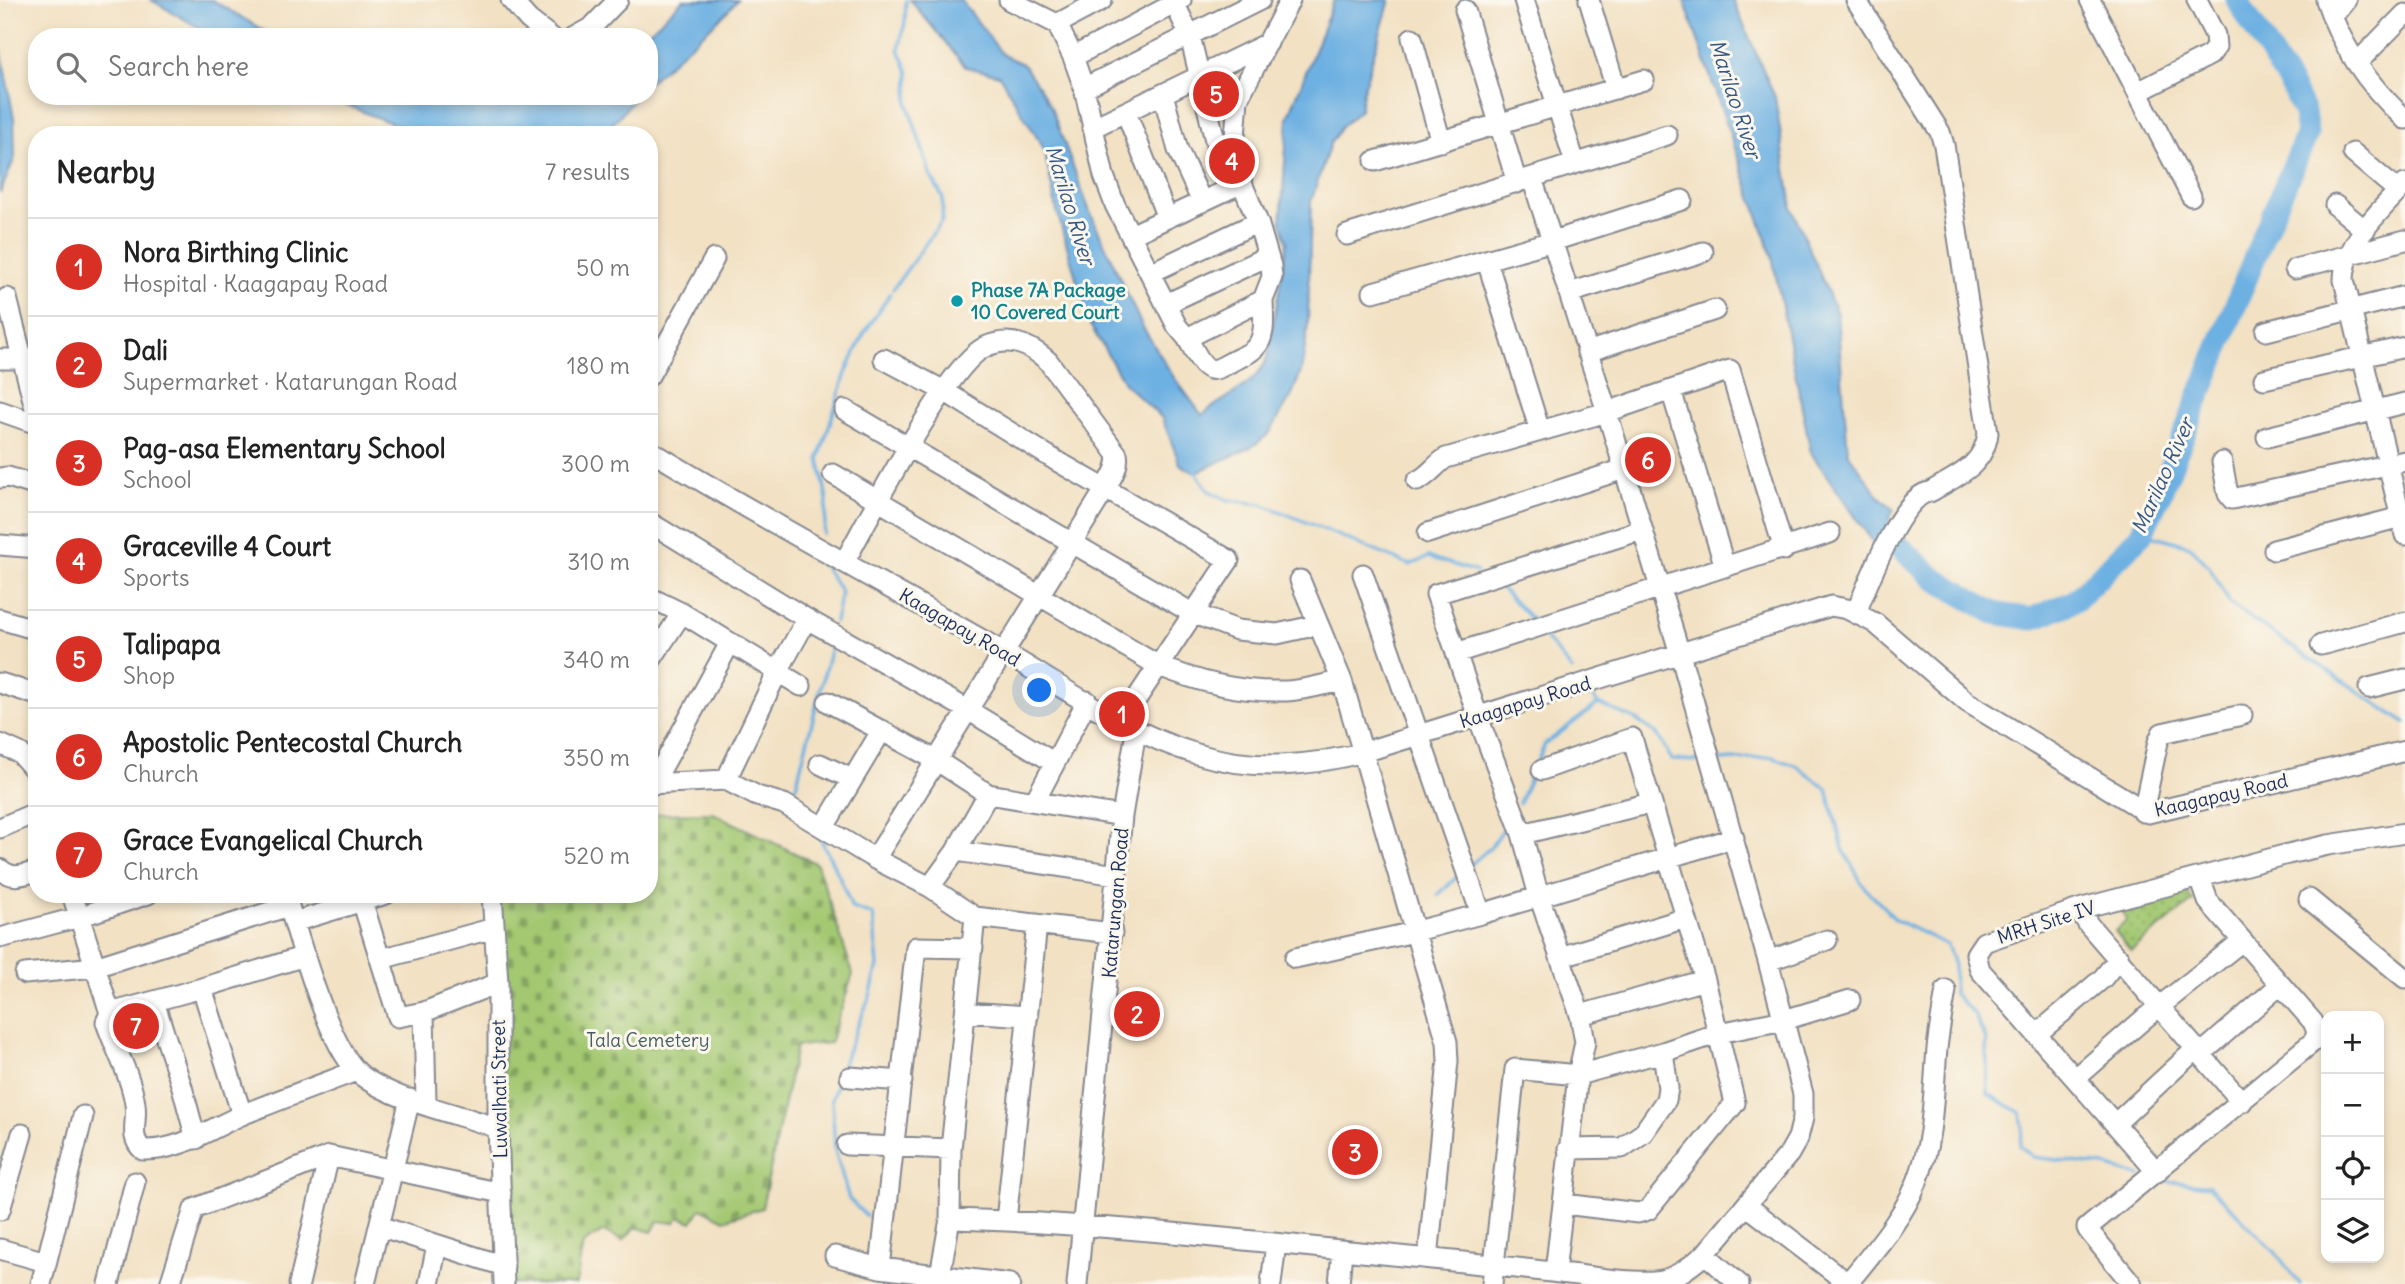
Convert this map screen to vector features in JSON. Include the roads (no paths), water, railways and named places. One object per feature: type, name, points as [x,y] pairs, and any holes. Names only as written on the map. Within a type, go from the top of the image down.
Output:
[{"type":"street","points":[[511,0],[539,28]]},
{"type":"street","points":[[590,28],[618,0]]},
{"type":"street","points":[[1012,0],[1057,24],[1084,88],[1104,176],[1115,205],[1177,326],[1201,361],[1210,369],[1215,369],[1255,349],[1262,333],[1263,300],[1272,277],[1268,256],[1258,222],[1238,184],[1219,157],[1190,36],[1177,1],[1073,57]]},
{"type":"street","points":[[1057,24],[1102,0]]},
{"type":"street","points":[[1084,88],[1260,0]]},
{"type":"street","points":[[1238,184],[1235,137],[1238,99],[1290,0]]},
{"type":"street","points":[[1524,0],[1574,163]]},
{"type":"street","points":[[1589,0],[1615,89]]},
{"type":"street","points":[[1856,0],[1940,132],[1944,145],[1988,433],[1986,446],[1979,459],[1916,503],[1877,560],[1856,613]]},
{"type":"street","points":[[2090,0],[2191,196]]},
{"type":"street","points":[[2138,92],[2210,55],[2216,47],[2215,35],[2197,0]]},
{"type":"street","points":[[2346,0],[2329,8],[2357,64],[2405,119]]},
{"type":"street","points":[[950,1219],[1204,1235],[1428,1258],[1493,1275],[1555,1272],[1616,1282],[1656,1282],[1673,1277],[1704,1254],[1788,1154],[1798,1138],[1803,1118],[1803,1094],[1734,838],[1680,654],[1553,241],[1499,124],[1465,10]]},
{"type":"street","points":[[2357,64],[2398,35],[2405,14]]},
{"type":"street","points":[[1412,37],[1441,142]]},
{"type":"street","points":[[1092,128],[1268,43]]},
{"type":"street","points":[[1375,161],[1644,80]]},
{"type":"street","points":[[1163,94],[1178,150],[1202,202]]},
{"type":"street","points":[[1126,112],[1167,218]]},
{"type":"street","points":[[1346,235],[1667,135]]},
{"type":"street","points":[[2274,550],[2404,523],[2397,463],[2375,410],[2344,280],[2344,266],[2349,254],[2365,230],[2402,188],[2353,153]]},
{"type":"street","points":[[1131,235],[1238,184]]},
{"type":"street","points":[[1373,292],[1487,261],[1682,200]]},
{"type":"street","points":[[2336,205],[2365,230]]},
{"type":"street","points":[[1150,273],[1258,222]]},
{"type":"street","points":[[2295,269],[2405,240]]},
{"type":"street","points":[[1569,293],[1703,252]]},
{"type":"street","points":[[1166,304],[1268,256]]},
{"type":"street","points":[[658,360],[715,259]]},
{"type":"street","points":[[1487,261],[1540,431]]},
{"type":"street","points":[[2266,331],[2405,296]]},
{"type":"street","points":[[6,298],[28,358]]},
{"type":"street","points":[[1187,338],[1263,300]]},
{"type":"street","points":[[1587,352],[1715,310]]},
{"type":"street","points":[[845,561],[944,391],[971,356],[983,348],[1006,341],[1026,344],[1048,361],[1114,448],[1119,460],[1106,488],[874,859]]},
{"type":"street","points":[[2264,379],[2405,347]]},
{"type":"street","points":[[0,359],[28,361]]},
{"type":"street","points":[[884,359],[944,391],[1055,460],[1228,560],[1157,665],[1128,726]]},
{"type":"street","points":[[1417,481],[1446,457],[1607,411],[1730,370],[1784,550]]},
{"type":"street","points":[[1671,390],[1725,567]]},
{"type":"street","points":[[2267,437],[2405,403]]},
{"type":"street","points":[[845,410],[1192,613],[1237,630],[1278,634],[1318,625]]},
{"type":"street","points":[[0,411],[28,421]]},
{"type":"street","name":"Kaagapay Road","points":[[658,455],[1004,652],[1128,726],[1196,754],[1255,766],[1293,766],[1331,761],[1364,752],[1823,607],[1840,607],[1856,613],[1886,631],[1966,702],[2143,812],[2152,813],[2405,751]]},
{"type":"street","points":[[2222,462],[2228,494],[2232,499],[2397,463]]},
{"type":"street","points":[[1428,533],[1624,469]]},
{"type":"street","points":[[833,474],[1157,665],[1179,675],[1227,687],[1285,691],[1342,681]]},
{"type":"street","points":[[0,478],[8,477],[28,483]]},
{"type":"street","points":[[658,528],[807,619],[1054,762]]},
{"type":"street","points":[[1555,1272],[1568,1149],[1585,1042],[1580,1015],[1539,897],[1522,834],[1436,594],[1642,530]]},
{"type":"street","points":[[1456,653],[1784,550],[1830,533]]},
{"type":"street","points":[[0,545],[28,547]]},
{"type":"street","points":[[1363,573],[1481,914]]},
{"type":"street","points":[[1300,579],[1342,681],[1442,1023],[1448,1061],[1428,1258]]},
{"type":"street","points":[[658,601],[682,613],[801,686]]},
{"type":"street","points":[[658,649],[682,613]]},
{"type":"street","points":[[0,619],[28,627]]},
{"type":"street","points":[[726,780],[778,671],[807,619]]},
{"type":"street","points":[[2321,645],[2405,622]]},
{"type":"street","points":[[658,772],[730,643]]},
{"type":"street","points":[[2369,688],[2405,679]]},
{"type":"street","points":[[0,683],[28,692]]},
{"type":"street","points":[[1035,801],[1087,701]]},
{"type":"street","points":[[828,702],[936,760],[988,794],[1122,816]]},
{"type":"street","points":[[2143,812],[2162,733],[2242,715]]},
{"type":"street","name":"Katarungan Road","points":[[1077,1284],[1112,933],[1128,726]]},
{"type":"street","points":[[824,827],[881,730]]},
{"type":"street","points":[[1542,770],[1632,738],[1705,980],[1734,1105],[1652,1206],[1638,1213],[1564,1204]]},
{"type":"street","points":[[0,744],[20,752],[28,762]]},
{"type":"street","points":[[820,764],[852,779]]},
{"type":"street","points":[[658,784],[726,780],[757,796],[784,804],[874,859],[930,887],[975,917],[1112,933]]},
{"type":"street","points":[[930,887],[956,851],[988,794]]},
{"type":"street","points":[[1522,834],[1651,803]]},
{"type":"street","points":[[0,828],[28,816]]},
{"type":"street","name":"MRH Site IV","points":[[2157,1172],[1980,970],[1976,954],[1984,942],[2080,909],[2200,877],[2328,845],[2405,833]]},
{"type":"street","points":[[1295,958],[1416,932],[1734,838]]},
{"type":"street","points":[[956,851],[1117,875]]},
{"type":"street","points":[[0,869],[6,875],[17,877],[28,874]]},
{"type":"street","points":[[2132,1284],[2088,1229],[2314,1041],[2317,1032],[2313,1022],[2208,901],[2200,877]]},
{"type":"street","points":[[2309,899],[2405,978]]},
{"type":"street","points":[[75,903],[110,1013],[106,1022],[133,1095],[136,1109],[132,1126],[138,1146],[143,1150],[162,1149],[196,1139],[242,1115],[356,1071]]},
{"type":"street","points":[[4,937],[121,903]]},
{"type":"street","points":[[25,974],[95,967],[290,907],[322,903]]},
{"type":"street","points":[[363,903],[398,1017],[424,1012],[498,983]]},
{"type":"street","name":"Luwalhati Street","points":[[493,903],[498,983],[498,1128],[504,1275]]},
{"type":"street","points":[[290,907],[339,1048],[356,1071],[385,1090],[498,1128]]},
{"type":"street","points":[[2080,909],[2088,924],[2242,1102]]},
{"type":"street","points":[[941,1279],[950,1219],[951,1149],[975,917]]},
{"type":"street","points":[[1560,957],[1686,918]]},
{"type":"street","points":[[1006,1221],[1037,924]]},
{"type":"street","points":[[381,959],[495,928]]},
{"type":"street","points":[[1768,961],[1827,940]]},
{"type":"street","points":[[2076,1078],[2242,941]]},
{"type":"street","points":[[882,1274],[916,947],[973,948]]},
{"type":"street","points":[[110,1013],[305,956]]},
{"type":"street","points":[[2037,1034],[2103,978],[2119,958]]},
{"type":"street","points":[[1580,1015],[1705,980]]},
{"type":"street","points":[[2115,1124],[2280,985]]},
{"type":"street","points":[[202,988],[242,1115]]},
{"type":"street","points":[[1746,1205],[1848,1284],[1894,1224],[1906,1205],[1923,1166],[1931,1125],[1937,1046],[1946,990]]},
{"type":"street","points":[[1493,1275],[1515,1069],[1578,1075],[1663,1052],[1719,1033],[1784,1020],[1850,1000]]},
{"type":"street","points":[[154,1002],[196,1139]]},
{"type":"street","points":[[365,1284],[394,1170],[418,1101],[424,1012]]},
{"type":"street","points":[[966,1012],[1028,1016]]},
{"type":"street","points":[[1568,1149],[1622,1148],[1643,1133],[1666,1100],[1668,1088],[1663,1052]]},
{"type":"street","points":[[850,1077],[902,1081]]},
{"type":"street","points":[[41,1284],[83,1116]]},
{"type":"street","points":[[0,1210],[22,1134]]},
{"type":"street","points":[[847,1145],[951,1149]]},
{"type":"street","points":[[299,1284],[329,1157]]},
{"type":"street","points":[[170,1284],[194,1209],[329,1157],[501,1193]]},
{"type":"street","points":[[109,1284],[135,1182]]},
{"type":"street","points":[[379,1226],[437,1245],[504,1275]]},
{"type":"street","points":[[1271,1284],[1276,1244]]},
{"type":"street","points":[[429,1284],[437,1245]]},
{"type":"street","points":[[0,1249],[46,1262]]},
{"type":"street","points":[[1339,1284],[1342,1251]]},
{"type":"street","points":[[1704,1254],[1740,1284]]},
{"type":"street","points":[[835,1256],[882,1274],[1002,1283]]},
{"type":"water","points":[[151,0],[212,0],[260,28],[199,28]]},
{"type":"water","points":[[683,0],[737,0],[658,74],[658,28],[653,28]]},
{"type":"water","points":[[910,0],[961,0],[1003,55],[1023,64],[1051,107],[1090,212],[1141,324],[1173,376],[1202,415],[1257,375],[1268,355],[1287,242],[1281,222],[1288,118],[1334,0],[1390,0],[1364,87],[1360,110],[1341,127],[1330,144],[1311,202],[1308,325],[1302,369],[1292,395],[1269,434],[1252,447],[1195,473],[1180,464],[1162,418],[1125,384],[1089,323],[1056,208],[1044,149],[999,75],[966,67]]},
{"type":"water","points":[[1684,0],[1733,0],[1775,97],[1792,208],[1837,314],[1848,453],[1879,496],[1894,510],[1875,545],[1811,453],[1772,256]]},
{"type":"water","points":[[0,44],[14,118],[15,157],[0,193]]},
{"type":"water","points":[[347,105],[629,105],[611,126],[402,126]]},
{"type":"waterway","points":[[893,289],[942,221],[943,198],[931,176],[908,105],[909,73],[899,49],[905,22],[906,0]]},
{"type":"waterway","name":"Marilao River","points":[[1875,522],[1935,579],[1994,613],[2031,619],[2075,601],[2141,535],[2307,134],[2304,112],[2293,89],[2237,0]]},
{"type":"waterway","points":[[824,534],[827,500],[819,458],[846,373],[863,335],[890,294]]},
{"type":"waterway","points":[[1195,471],[1209,491],[1228,500],[1262,504],[1410,565],[1428,557],[1477,572]]},
{"type":"waterway","points":[[2141,535],[2190,546],[2210,568],[2230,604],[2405,723]]},
{"type":"waterway","points":[[819,559],[841,592],[835,622]]},
{"type":"waterway","points":[[1496,583],[1532,620]]},
{"type":"waterway","points":[[1542,634],[1572,670]]},
{"type":"waterway","points":[[792,802],[833,639]]},
{"type":"waterway","points":[[1588,689],[1598,704],[1635,719],[1657,734],[1672,760],[1703,761]]},
{"type":"waterway","points":[[1519,803],[1545,744],[1598,704]]},
{"type":"waterway","points":[[1720,760],[1772,757],[1797,766],[1827,789],[1843,849],[1864,887],[1896,920],[1947,945],[1954,965],[1953,993],[1975,1015],[1986,1040],[1988,1094],[2021,1113],[2023,1128],[2020,1146],[2033,1157],[2105,1166],[2140,1176]]},
{"type":"waterway","points":[[1470,865],[1491,847],[1506,825]]},
{"type":"waterway","points":[[818,834],[852,908],[873,915],[878,966],[870,996],[847,1052],[832,1099],[835,1150],[849,1199],[866,1216]]},
{"type":"waterway","points":[[1438,895],[1459,875]]},
{"type":"waterway","points":[[2158,1180],[2209,1186],[2275,1252],[2300,1284]]},
{"type":"place","name":"Talipapa","points":[[1216,94]]},
{"type":"place","name":"Graceville 4 Court","points":[[1232,161]]},
{"type":"place","name":"Phase 7A Package 10 Covered Court","points":[[957,301]]},
{"type":"place","name":"Apostolic Pentecostal Church","points":[[1648,460]]},
{"type":"place","name":"Nora Birthing Clinic","points":[[1122,714]]},
{"type":"place","name":"Dali","points":[[1137,1014]]},
{"type":"place","name":"Grace Evangelical Church","points":[[136,1026]]},
{"type":"place","name":"Pag-asa Elementary School","points":[[1355,1152]]},
{"type":"park label","name":"Tala Cemetery","points":[[648,1040]]}]
